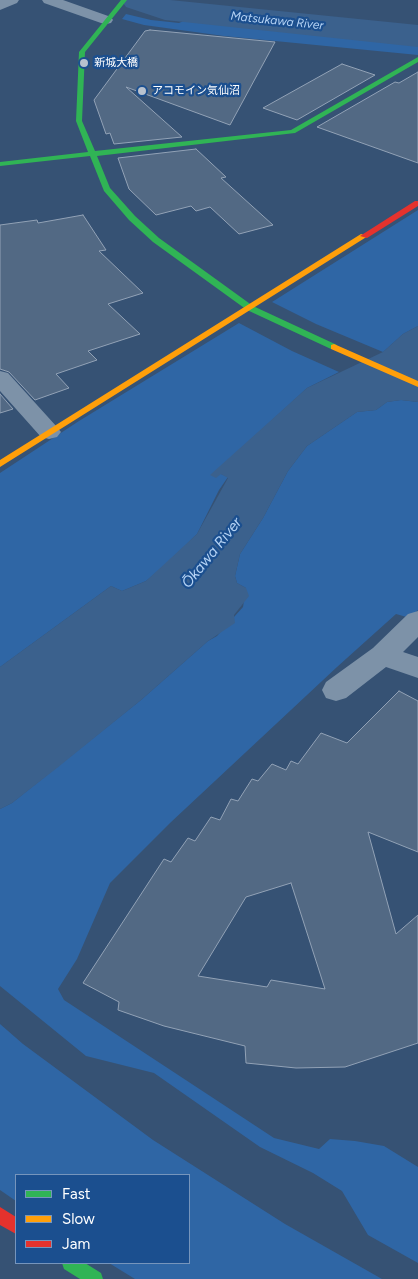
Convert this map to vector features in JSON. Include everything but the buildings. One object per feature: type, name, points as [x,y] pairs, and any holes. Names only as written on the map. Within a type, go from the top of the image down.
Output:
[{"type":"main road","points":[[124,0],[82,52],[80,73],[79,121],[107,189],[132,218],[156,240],[250,308],[279,323],[418,384]]},
{"type":"main road","points":[[0,164],[292,132],[418,59]]},
{"type":"main road","points":[[0,464],[418,203]]},
{"type":"main road","points":[[0,1215],[15,1225]]},
{"type":"main road","points":[[72,1264],[94,1279]]},
{"type":"street","points":[[0,6],[12,0]]},
{"type":"street","points":[[49,0],[106,20]]},
{"type":"street","points":[[0,378],[49,432]]},
{"type":"street","points":[[336,690],[383,655],[418,621]]},
{"type":"street","points":[[383,655],[418,668]]},
{"type":"shaded area","points":[[126,14],[151,20],[179,23],[188,19],[418,39],[418,55],[224,36],[144,25],[122,19]]},
{"type":"shaded area","points":[[418,210],[418,326],[403,334],[383,352],[316,324],[272,302]]},
{"type":"shaded area","points":[[239,323],[292,351],[339,372],[307,388],[236,453],[221,474],[228,477],[219,490],[197,534],[165,565],[146,581],[122,591],[111,586],[0,667],[0,473],[79,421]]},
{"type":"shaded area","points":[[401,400],[418,402],[418,610],[410,618],[396,614],[170,823],[110,883],[77,959],[58,989],[64,1000],[274,1138],[319,1149],[330,1139],[384,1146],[418,1167],[418,1263],[368,1235],[342,1191],[313,1173],[260,1147],[154,1073],[86,1056],[0,986],[0,809],[12,803],[141,700],[208,641],[217,636],[243,607],[246,588],[237,583],[235,576],[240,554],[263,518],[288,471],[307,446],[357,412],[376,410],[387,402]]},
{"type":"shaded area","points":[[0,1024],[23,1044],[153,1140],[285,1224],[382,1279],[135,1279],[111,1264],[190,1264],[190,1174],[15,1174],[15,1200],[0,1190]]},
{"type":"water","name":"Ōkawa River","points":[[418,326],[418,402],[401,400],[387,402],[376,410],[357,412],[307,446],[288,471],[263,518],[240,554],[235,576],[237,583],[246,588],[249,596],[234,615],[235,623],[208,641],[141,700],[57,768],[12,803],[0,809],[0,667],[111,586],[122,591],[146,581],[197,534],[228,478],[221,474],[216,478],[210,475],[307,388],[383,352],[403,334]]},
{"type":"waterway","name":"Matsukawa River","points":[[138,0],[165,10],[418,36]]},
{"type":"traffic: fast","points":[[124,0],[82,52],[80,73],[79,121],[107,189],[132,218],[156,240],[250,308],[334,347]]},
{"type":"traffic: fast","points":[[0,164],[293,132],[418,59]]},
{"type":"traffic: fast","points":[[72,1264],[95,1279]]},
{"type":"traffic: slow","points":[[0,464],[364,236]]},
{"type":"traffic: slow","points":[[334,347],[418,384]]},
{"type":"traffic: jam","points":[[364,236],[418,203]]},
{"type":"traffic: jam","points":[[0,1215],[15,1225]]},
{"type":"place","name":"新城大橋","points":[[84,63]]},
{"type":"place","name":"アコモイン気仙沼","points":[[142,91]]}]
